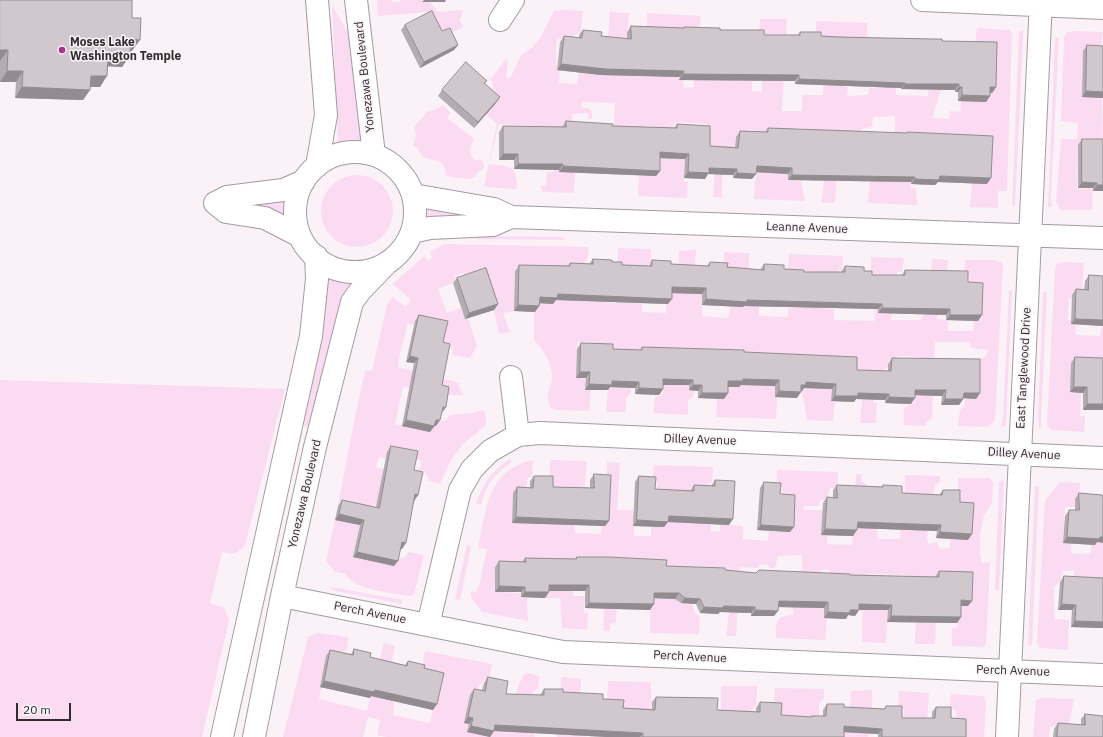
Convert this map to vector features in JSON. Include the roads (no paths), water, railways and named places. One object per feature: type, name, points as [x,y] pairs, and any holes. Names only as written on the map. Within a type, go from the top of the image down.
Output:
[{"type":"street","points":[[300,236],[265,218],[226,212],[215,203],[227,197],[283,190],[310,174],[329,158],[344,153],[359,152],[374,155],[390,163],[404,177],[413,195],[415,214],[412,232],[404,248],[386,264],[371,270],[356,272],[340,270],[326,264],[311,252],[300,236],[296,218],[297,198],[310,174],[326,115],[317,0]]},
{"type":"street","name":"Yonezawa Boulevard","points":[[356,0],[374,155]]},
{"type":"street","points":[[500,20],[513,0]]},
{"type":"street","points":[[922,0],[1040,3],[1103,8]]},
{"type":"street","name":"East Tanglewood Drive","points":[[1007,737],[1040,3]]},
{"type":"street","name":"Leanne Avenue","points":[[413,195],[494,209],[511,217],[1103,238]]},
{"type":"street","name":"Leanne Avenue","points":[[412,232],[430,228],[493,225],[511,217]]},
{"type":"street","points":[[222,737],[311,336],[317,279],[316,256]]},
{"type":"street","name":"Yonezawa Boulevard","points":[[254,737],[282,596],[315,447],[352,302],[360,291],[386,264]]},
{"type":"street","points":[[511,376],[518,434]]},
{"type":"street","name":"Dilley Avenue","points":[[428,625],[460,490],[472,469],[490,451],[518,434],[540,433],[1103,458]]},
{"type":"street","name":"Perch Avenue","points":[[282,596],[563,652],[1103,675]]},
{"type":"place","name":"Moses Lake Washington Temple","points":[[62,50]]}]
